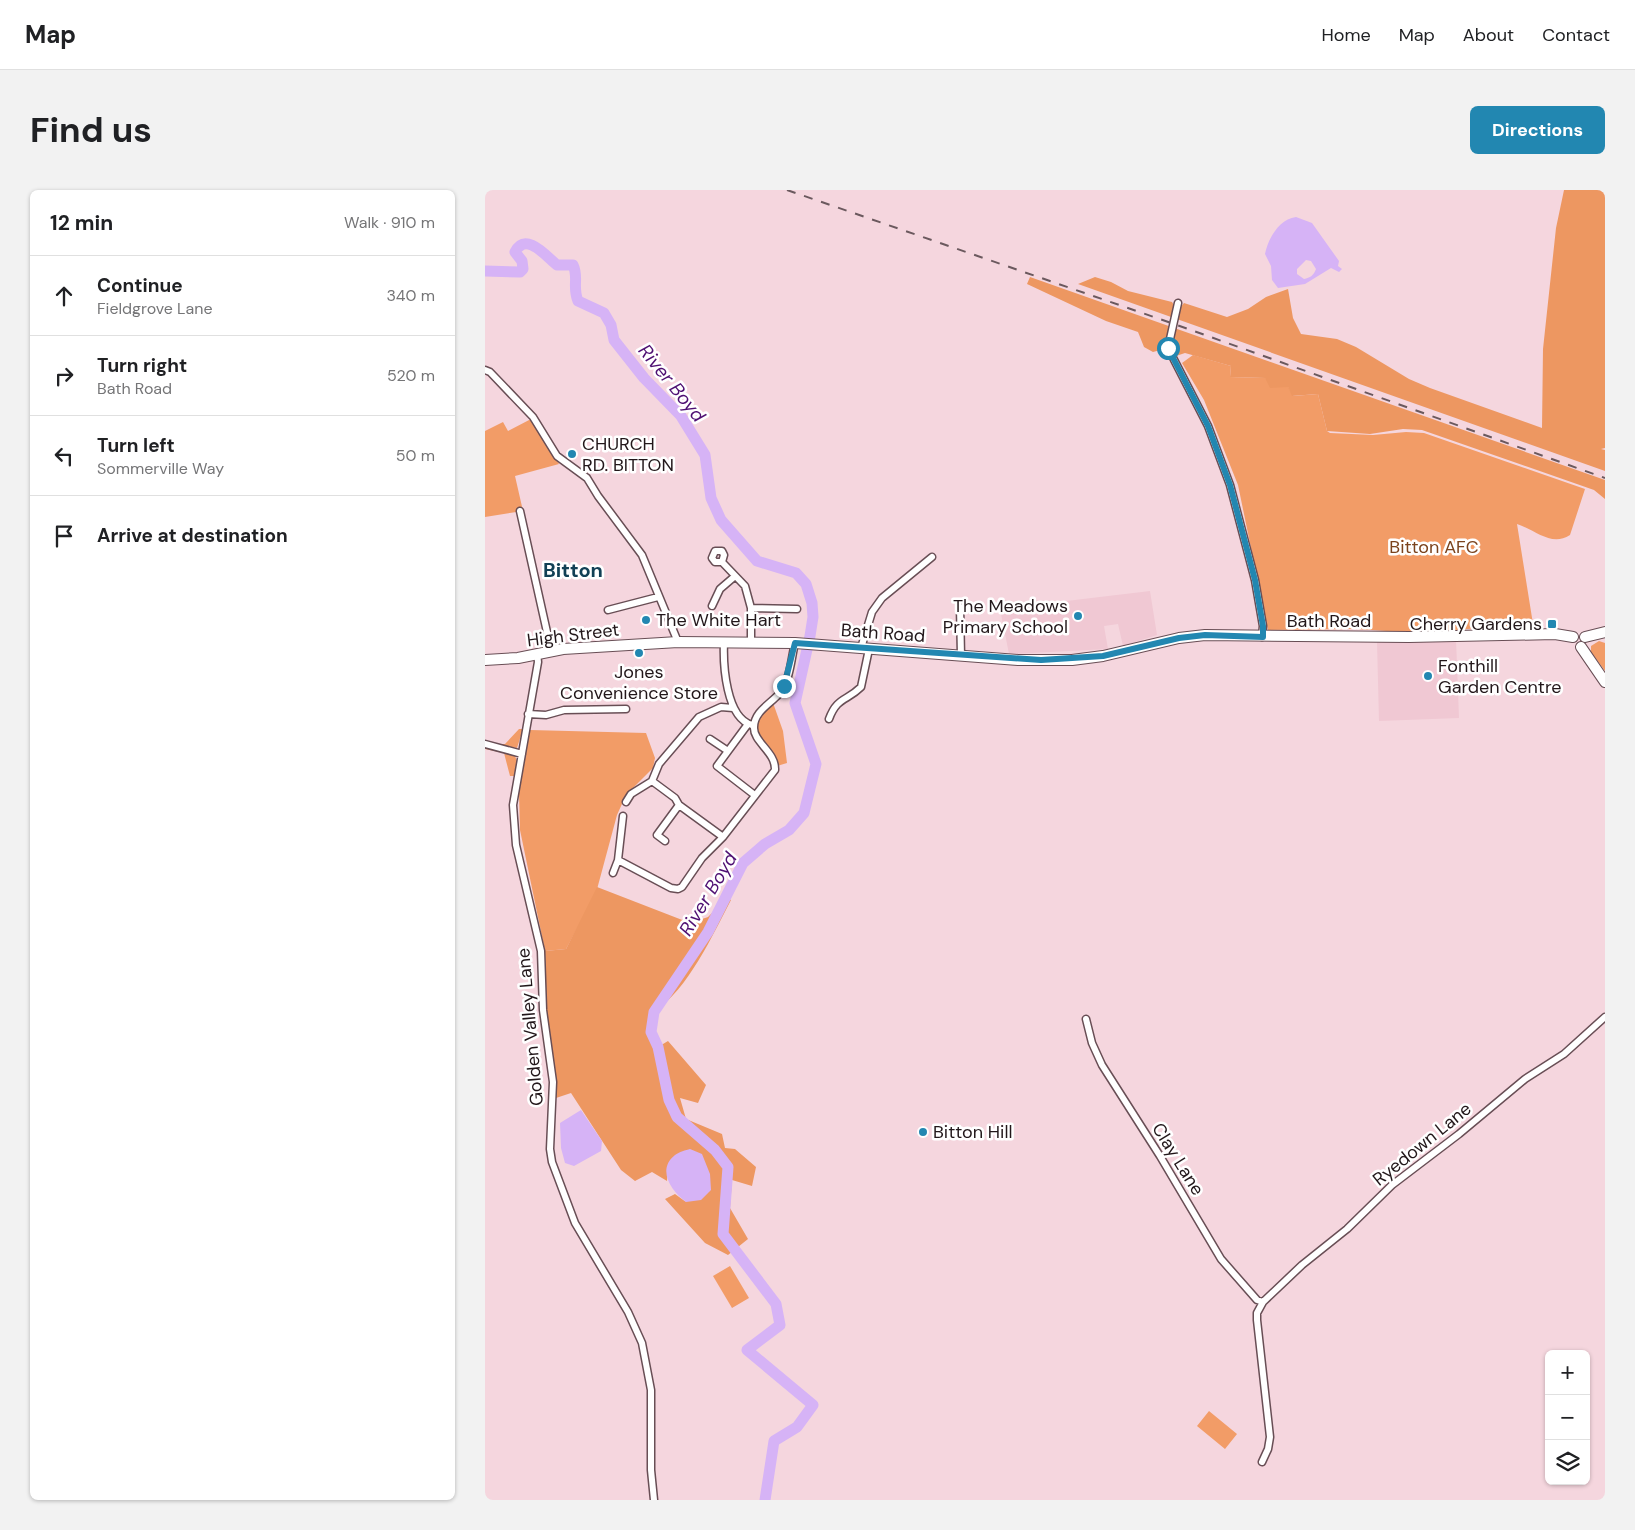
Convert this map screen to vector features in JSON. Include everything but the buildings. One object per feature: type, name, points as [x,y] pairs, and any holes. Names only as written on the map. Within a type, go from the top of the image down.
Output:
[{"type":"main road","points":[[1605,632],[1583,642],[1605,682]]},
{"type":"main road","name":"Bath Road","points":[[797,644],[1018,660],[1072,660],[1103,656],[1179,638],[1205,635],[1263,637],[1555,634],[1573,637],[1575,645],[1583,642]]},
{"type":"main road","name":"High Street","points":[[485,660],[518,658],[551,650],[678,642],[724,642]]},
{"type":"main road","points":[[724,642],[797,644]]},
{"type":"street","points":[[1178,303],[1168,348],[1208,426],[1230,485],[1255,580],[1263,626],[1263,637]]},
{"type":"street","points":[[485,370],[490,372],[533,417],[557,456],[587,478],[597,496],[642,554],[678,642]]},
{"type":"street","points":[[521,511],[551,650]]},
{"type":"street","points":[[829,719],[834,707],[840,700],[861,687],[865,648],[872,612],[882,598],[932,557]]},
{"type":"street","points":[[722,562],[745,586],[751,608],[751,642]]},
{"type":"street","points":[[712,606],[720,589],[734,576]]},
{"type":"street","points":[[607,610],[658,597]]},
{"type":"street","points":[[960,607],[961,656]]},
{"type":"street","points":[[751,608],[797,609]]},
{"type":"street","points":[[618,860],[678,889],[682,887],[702,858],[723,837],[775,770],[776,762],[751,725],[733,708],[723,660],[724,642]]},
{"type":"street","points":[[752,793],[717,766],[759,713],[784,686],[797,644]]},
{"type":"street","name":"Golden Valley Lane","points":[[537,653],[539,662],[513,805],[513,820],[516,845],[541,951],[543,1010],[553,1082],[550,1149],[552,1162],[575,1223],[627,1312],[642,1343],[651,1390],[651,1470],[654,1500]]},
{"type":"street","points":[[626,802],[631,794],[652,781],[659,764],[699,717],[721,707],[733,708]]},
{"type":"street","points":[[529,714],[546,715],[565,710],[626,709]]},
{"type":"street","points":[[710,739],[728,751]]},
{"type":"street","points":[[485,744],[522,754]]},
{"type":"street","points":[[652,781],[675,798],[679,805],[723,837]]},
{"type":"street","points":[[665,840],[657,835],[679,805]]},
{"type":"street","points":[[613,873],[618,860],[623,816]]},
{"type":"street","name":"Ryedown Lane","points":[[1263,1302],[1302,1265],[1347,1229],[1392,1184],[1459,1134],[1525,1079],[1564,1054],[1605,1017]]},
{"type":"street","name":"Clay Lane","points":[[1086,1019],[1092,1043],[1102,1065],[1160,1156],[1221,1259],[1257,1300],[1263,1302]]},
{"type":"street","points":[[1261,1462],[1269,1449],[1270,1437],[1257,1320],[1257,1313],[1263,1302]]},
{"type":"shaded area","points":[[1564,190],[1605,190],[1605,448],[1601,449],[1605,450],[1605,471],[1078,284],[1095,277],[1111,282],[1128,291],[1172,302],[1175,307],[1180,308],[1184,303],[1227,317],[1248,309],[1266,297],[1288,289],[1293,318],[1301,334],[1337,339],[1356,347],[1409,379],[1542,428],[1543,349],[1556,228]]},
{"type":"shaded area","points":[[1296,217],[1312,223],[1339,261],[1338,266],[1342,269],[1339,272],[1331,268],[1305,284],[1278,288],[1272,280],[1271,266],[1265,254],[1275,231],[1290,219]],"holes":[[[1306,260],[1311,261],[1316,269],[1311,276],[1304,279],[1297,274],[1297,269]]]},
{"type":"shaded area","points":[[1030,277],[1605,480],[1605,499],[1594,490],[1422,430],[1403,429],[1370,434],[1327,431],[1318,394],[1292,396],[1288,387],[1270,388],[1265,378],[1230,377],[1231,366],[1185,353],[1176,356],[1172,347],[1153,352],[1144,347],[1138,332],[1106,321],[1027,284]]},
{"type":"shaded area","name":"The Meadows Primary School","points":[[1150,591],[1157,635],[1123,646],[1118,624],[1104,626],[1108,649],[1009,654],[1000,609]]},
{"type":"shaded area","points":[[1456,639],[1459,718],[1379,721],[1377,642]]},
{"type":"shaded area","points":[[597,887],[690,923],[708,917],[727,898],[731,900],[708,945],[689,976],[667,1002],[654,1012],[651,1032],[658,1047],[668,1041],[706,1085],[698,1103],[680,1098],[686,1119],[722,1134],[725,1148],[735,1149],[756,1167],[752,1186],[732,1180],[730,1208],[748,1239],[728,1255],[705,1243],[665,1199],[675,1194],[686,1202],[668,1166],[667,1181],[652,1172],[635,1181],[621,1170],[571,1093],[556,1098],[546,1011],[545,951],[566,949]]},
{"type":"shaded area","points":[[581,1110],[602,1141],[601,1151],[574,1166],[565,1163],[561,1148],[560,1123]]},
{"type":"shaded area","points":[[690,1149],[702,1154],[710,1174],[711,1190],[701,1200],[686,1202],[671,1187],[666,1174],[669,1161],[680,1152]]},
{"type":"green space","name":"Bitton AFC","points":[[1193,355],[1231,366],[1230,377],[1265,378],[1288,386],[1293,396],[1318,394],[1327,431],[1330,433],[1373,435],[1406,432],[1424,433],[1585,489],[1570,535],[1563,538],[1550,538],[1517,524],[1533,624],[1416,633],[1356,629],[1268,630],[1238,485],[1204,400],[1182,363]]},
{"type":"green space","points":[[531,419],[559,464],[515,476],[523,511],[485,517],[485,431],[503,422],[508,431]]},
{"type":"green space","points":[[1599,641],[1605,643],[1605,671],[1591,652],[1591,646]]},
{"type":"green space","points":[[772,700],[783,731],[787,763],[777,766],[749,729],[751,721]]},
{"type":"green space","points":[[519,729],[523,729],[517,748],[494,744],[505,744]]},
{"type":"green space","points":[[530,730],[646,733],[655,758],[653,768],[626,795],[617,815],[596,893],[566,949],[545,951],[520,830],[519,793]]},
{"type":"green space","points":[[485,747],[515,756],[517,761],[514,776],[510,776],[504,753],[485,749]]},
{"type":"green space","points":[[730,1266],[749,1298],[732,1308],[713,1276]]},
{"type":"green space","points":[[1209,1411],[1237,1434],[1225,1449],[1197,1426]]},
{"type":"waterway","name":"River Boyd","points":[[485,271],[520,272],[523,269],[522,261],[515,252],[520,246],[525,244],[536,247],[557,265],[573,265],[578,301],[604,313],[611,325],[614,340],[644,378],[681,416],[705,455],[711,498],[721,520],[757,561],[796,573],[806,584],[812,603],[813,617],[810,636],[795,703],[816,764],[804,813],[789,830],[765,844],[743,863],[708,932],[654,1012],[651,1032],[658,1047],[669,1100],[677,1117],[715,1150],[728,1167],[723,1234],[776,1304],[780,1325],[747,1350],[813,1405],[797,1427],[774,1441],[765,1500]]},
{"type":"railway","points":[[787,190],[1177,325],[1605,478]]},
{"type":"place","name":"CHURCH RD. BITTON","points":[[572,454]]},
{"type":"place","name":"The Meadows Primary School","points":[[1078,616]]},
{"type":"place","name":"The White Hart","points":[[646,620]]},
{"type":"place","name":"Cherry Gardens","points":[[1552,624]]},
{"type":"place","name":"Jones Convenience Store","points":[[639,653]]},
{"type":"place","name":"Fonthill Garden Centre","points":[[1428,676]]},
{"type":"place","name":"Bitton Hill","points":[[923,1132]]},
{"type":"district","name":"Bitton","points":[[573,570]]},
{"type":"route","points":[[784,686],[795,643],[1018,660],[1072,660],[1103,656],[1179,638],[1205,635],[1263,637],[1263,626],[1247,543],[1230,485],[1208,426],[1168,348]]}]
